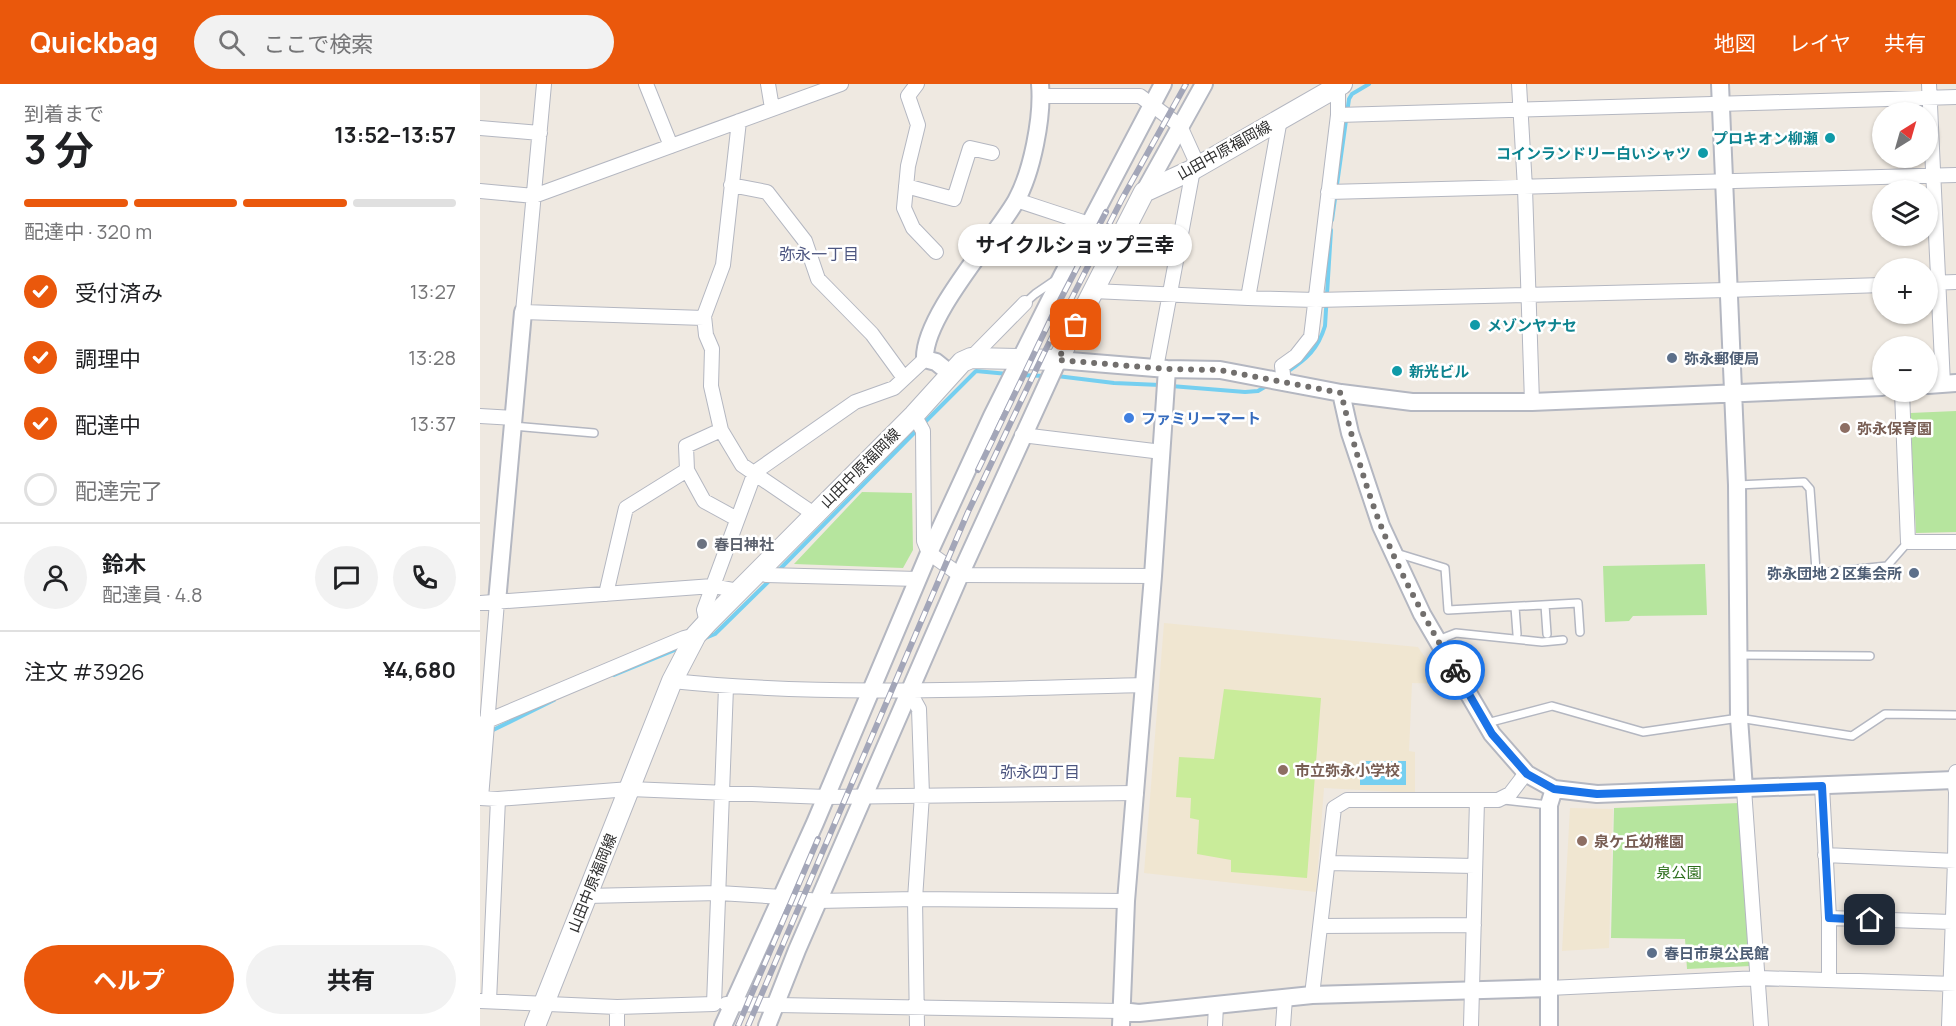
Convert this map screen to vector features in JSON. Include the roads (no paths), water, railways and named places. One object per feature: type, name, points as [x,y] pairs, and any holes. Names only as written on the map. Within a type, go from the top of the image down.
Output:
[{"type":"main road","name":"山田中原福岡線","points":[[1144,192],[1192,170],[1339,85]]},
{"type":"main road","points":[[971,358],[1053,371],[1144,192]]},
{"type":"main road","name":"山田中原福岡線","points":[[535,1026],[672,681],[697,636],[739,591],[762,573],[814,514],[918,423],[951,374],[962,362],[971,358]]},
{"type":"street","points":[[544,84],[497,602],[483,723],[481,798],[498,799],[630,789],[826,797],[1136,793]]},
{"type":"street","points":[[646,84],[671,146]]},
{"type":"street","points":[[768,84],[772,108]]},
{"type":"street","points":[[480,191],[534,196],[841,84]]},
{"type":"street","points":[[917,84],[908,96],[918,125],[908,166],[904,208],[913,228],[936,252]]},
{"type":"street","points":[[723,1026],[826,797],[929,553],[1006,387],[1163,84]]},
{"type":"street","points":[[1144,192],[1204,84]]},
{"type":"street","points":[[1520,84],[1532,402]]},
{"type":"street","points":[[1720,84],[1737,485],[1739,718],[1761,1026]]},
{"type":"street","points":[[1283,375],[1311,337],[1328,192],[1345,115],[1339,85]]},
{"type":"street","points":[[925,359],[924,351],[944,308],[1016,200],[1029,167],[1041,90],[1140,96],[1180,126],[1195,159],[1170,294],[1162,452],[1126,901],[1121,1019]]},
{"type":"street","points":[[1345,115],[1720,104],[1929,91],[1956,97]]},
{"type":"street","points":[[1929,91],[1933,176],[1933,258]]},
{"type":"street","points":[[1248,298],[1280,118]]},
{"type":"street","points":[[739,121],[723,265],[704,318],[706,335],[712,349],[711,386],[722,430],[742,465],[814,514]]},
{"type":"street","points":[[480,128],[540,134]]},
{"type":"street","points":[[906,186],[954,199],[970,148],[992,153]]},
{"type":"street","points":[[1328,192],[1956,175]]},
{"type":"street","points":[[731,185],[767,192],[805,240],[818,279],[872,334],[904,378]]},
{"type":"street","points":[[1016,200],[1089,224]]},
{"type":"street","points":[[1938,283],[1956,282]]},
{"type":"street","points":[[1093,291],[1316,300],[1872,285]]},
{"type":"street","points":[[971,358],[1025,303]]},
{"type":"street","points":[[524,312],[704,318]]},
{"type":"street","points":[[1937,324],[1942,384]]},
{"type":"street","points":[[483,723],[684,638],[697,636],[704,610],[755,472],[855,402],[894,388],[925,359]]},
{"type":"street","points":[[925,359],[936,362],[951,374]]},
{"type":"street","points":[[767,1026],[863,796],[1022,435],[1053,371],[1164,378],[1220,370],[1266,379],[1283,375],[1341,393],[1412,402],[1532,402],[1872,387]]},
{"type":"street","points":[[1341,393],[1350,432],[1374,506],[1422,614],[1492,734],[1526,773],[1552,797],[1822,786],[1955,784],[1953,984],[1949,1026]]},
{"type":"street","points":[[1902,402],[1908,542],[1956,542]]},
{"type":"street","points":[[480,416],[513,422]]},
{"type":"street","points":[[918,423],[924,542],[929,553],[960,574],[1153,576]]},
{"type":"street","points":[[722,430],[686,446],[687,470],[704,501],[737,519]]},
{"type":"street","points":[[1022,435],[1162,452]]},
{"type":"street","points":[[606,594],[626,508],[687,470]]},
{"type":"street","points":[[762,573],[782,576],[918,579]]},
{"type":"street","points":[[480,603],[713,586],[739,591]]},
{"type":"street","points":[[672,681],[726,687],[872,691],[1144,685]]},
{"type":"street","points":[[714,1004],[726,687]]},
{"type":"street","points":[[909,691],[919,709],[922,795],[915,899],[917,1026]]},
{"type":"street","points":[[1312,995],[1334,808],[1347,800],[1498,800],[1510,794],[1526,773]]},
{"type":"street","points":[[1822,786],[1829,918],[1829,980]]},
{"type":"street","points":[[1549,1026],[1552,797]]},
{"type":"street","points":[[498,799],[486,907],[484,1001],[617,1007],[714,1004],[917,1008],[1139,1019],[1216,1005],[1312,995],[1549,988],[1759,978],[1953,984]]},
{"type":"street","points":[[1471,1026],[1477,800]]},
{"type":"street","points":[[1825,855],[1955,861]]},
{"type":"street","points":[[1328,862],[1475,866]]},
{"type":"street","points":[[586,896],[719,893],[818,901],[915,899],[1126,901]]},
{"type":"street","points":[[1829,918],[1952,922]]},
{"type":"street","points":[[1320,926],[1474,925]]},
{"type":"street","points":[[1283,1026],[1285,998]]},
{"type":"street","points":[[1215,1026],[1216,1005]]},
{"type":"street","points":[[617,1007],[617,1026]]},
{"type":"lane","points":[[1025,303],[1062,276]]},
{"type":"lane","points":[[513,422],[594,433]]},
{"type":"lane","points":[[1737,485],[1804,482],[1810,489],[1816,570],[1820,573],[1887,566],[1908,542]]},
{"type":"lane","points":[[1393,553],[1445,568],[1448,610],[1578,603],[1580,632]]},
{"type":"lane","points":[[1545,605],[1547,634]]},
{"type":"lane","points":[[1515,607],[1517,634]]},
{"type":"lane","points":[[1437,640],[1456,633],[1542,642],[1563,640]]},
{"type":"lane","points":[[1738,655],[1870,656]]},
{"type":"lane","points":[[1486,723],[1552,706],[1643,732],[1739,718],[1852,736],[1885,714],[1956,715]]},
{"type":"lane","points":[[1498,800],[1552,797]]},
{"type":"water","points":[[1360,761],[1406,761],[1406,785],[1360,785]]},
{"type":"waterway","points":[[1332,220],[1349,99],[1352,94],[1369,84]]},
{"type":"waterway","points":[[1287,372],[1311,353],[1325,326],[1331,230]]},
{"type":"waterway","points":[[923,424],[976,371],[1008,374]]},
{"type":"waterway","points":[[1018,375],[1046,376]]},
{"type":"waterway","points":[[1057,376],[1114,383],[1160,385]]},
{"type":"waterway","points":[[1171,386],[1245,392],[1258,391],[1268,385]]},
{"type":"waterway","points":[[778,571],[918,429]]},
{"type":"waterway","points":[[703,639],[715,634],[771,579]]},
{"type":"waterway","points":[[614,675],[682,647]]},
{"type":"waterway","points":[[489,732],[554,700]]},
{"type":"railway","points":[[748,1026],[968,512],[1044,353],[1122,199],[1186,84]]},
{"type":"railway","points":[[978,470],[1056,308],[1106,212]]},
{"type":"railway","points":[[738,1026],[818,839]]},
{"type":"place","name":"プロキオン柳瀬","points":[[1830,138]]},
{"type":"place","name":"コインランドリー白いシャツ","points":[[1703,153]]},
{"type":"place","name":"サイクルショップ三幸","points":[[1076,325]]},
{"type":"place","name":"メゾンヤナセ","points":[[1475,325]]},
{"type":"place","name":"弥永郵便局","points":[[1672,358]]},
{"type":"place","name":"新光ビル","points":[[1397,371]]},
{"type":"place","name":"ファミリーマート","points":[[1129,418]]},
{"type":"place","name":"弥永保育園","points":[[1845,428]]},
{"type":"place","name":"春日神社","points":[[702,544]]},
{"type":"place","name":"弥永団地２区集会所","points":[[1914,573]]},
{"type":"place","name":"市立弥永小学校","points":[[1283,770]]},
{"type":"place","name":"泉ケ丘幼稚園","points":[[1582,841]]},
{"type":"place","name":"春日市泉公民館","points":[[1652,953]]},
{"type":"district","name":"弥永一丁目","points":[[819,254]]},
{"type":"district","name":"弥永四丁目","points":[[1040,772]]},
{"type":"park label","name":"泉公園","points":[[1679,872]]}]
